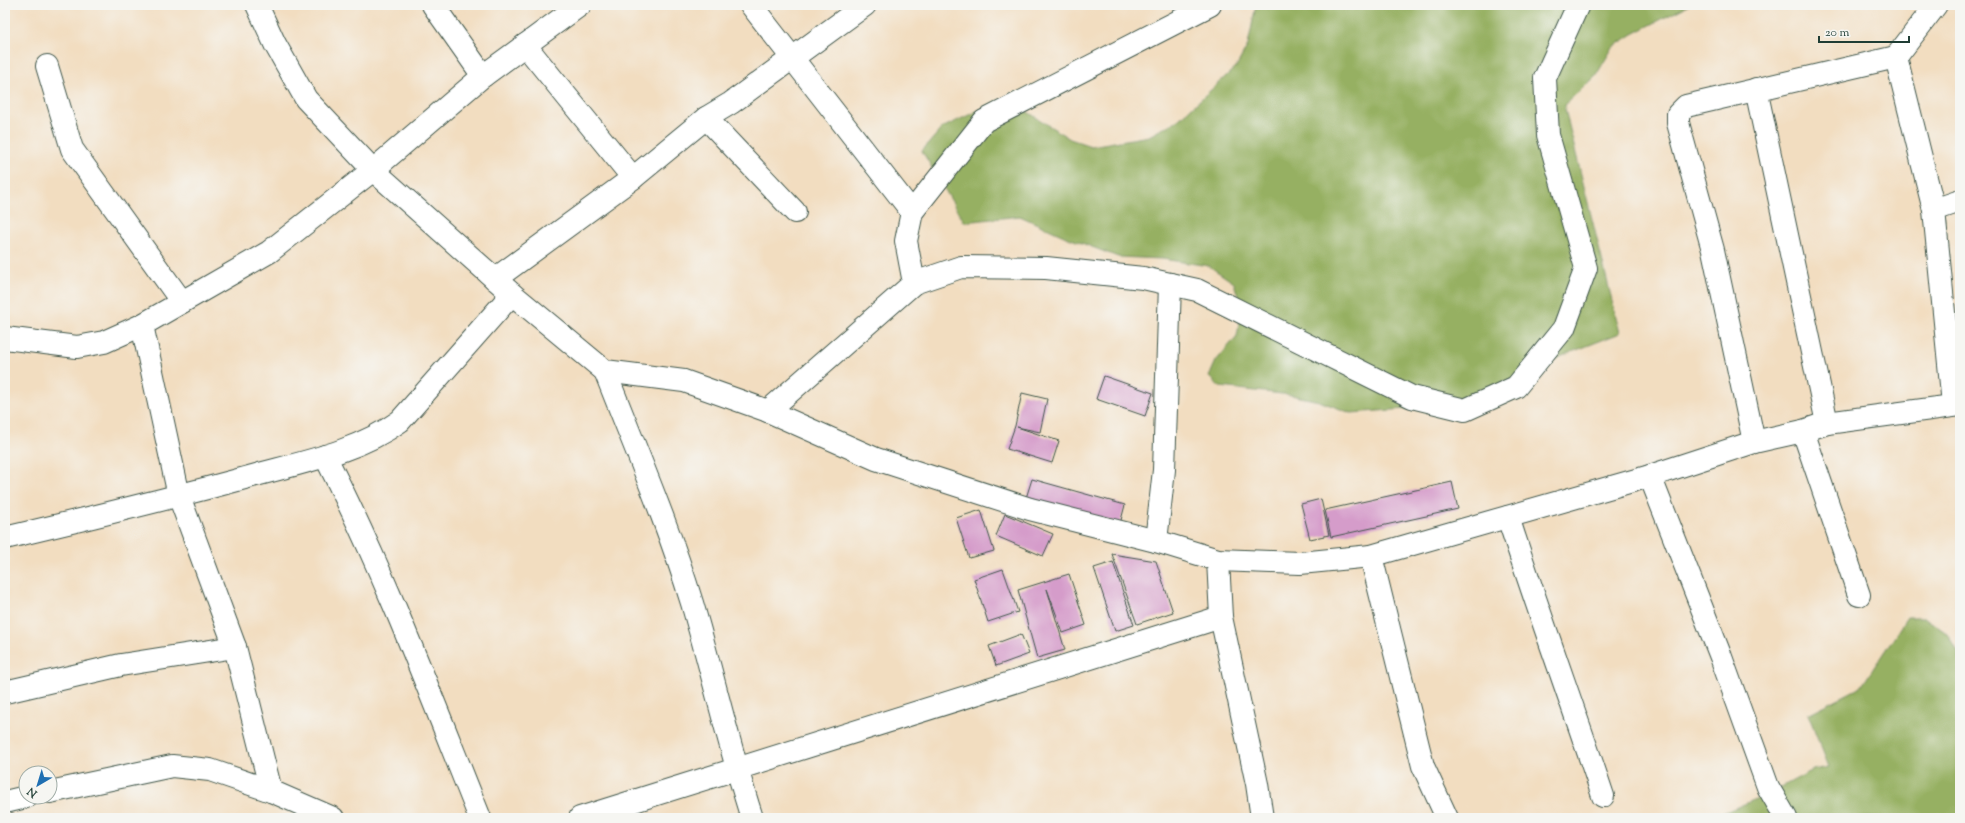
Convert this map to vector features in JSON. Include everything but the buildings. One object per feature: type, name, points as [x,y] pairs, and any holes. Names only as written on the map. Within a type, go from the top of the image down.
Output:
[{"type":"street","points":[[258,5],[275,44],[306,99],[373,170],[494,279],[605,371],[679,563],[692,603],[736,768],[752,818]]},
{"type":"street","points":[[433,5],[483,76]]},
{"type":"street","points":[[5,338],[77,347],[104,342],[142,325],[269,252],[373,170],[483,76],[580,5]]},
{"type":"street","points":[[751,5],[912,212]]},
{"type":"street","points":[[494,279],[633,178],[706,118],[731,103],[865,5]]},
{"type":"street","points":[[914,283],[906,241],[912,212],[984,121],[1210,5]]},
{"type":"street","points":[[768,411],[914,283],[962,267],[1046,268],[1143,278],[1197,290],[1412,397],[1465,410],[1516,387],[1564,328],[1586,268],[1548,135],[1545,78],[1578,5]]},
{"type":"street","points":[[1754,442],[1713,250],[1678,123],[1678,114],[1686,106],[1896,57],[1936,5]]},
{"type":"street","points":[[525,45],[633,178]]},
{"type":"street","points":[[605,371],[684,381],[768,411],[876,459],[1030,509],[1156,541],[1218,560],[1300,563],[1371,556],[1650,476],[1754,442],[1803,431],[1827,423],[1957,405],[1934,210],[1896,57]]},
{"type":"street","points":[[47,66],[72,149],[182,302]]},
{"type":"street","points":[[1756,89],[1827,423]]},
{"type":"street","points":[[706,118],[795,212]]},
{"type":"street","points":[[1934,210],[1960,201]]},
{"type":"street","points":[[1156,541],[1164,470],[1170,284]]},
{"type":"street","points":[[5,538],[179,496],[325,456],[384,433],[400,421],[512,294]]},
{"type":"street","points":[[142,325],[179,496],[235,646],[271,791]]},
{"type":"street","points":[[1803,431],[1859,595]]},
{"type":"street","points":[[325,456],[349,503],[390,595],[480,818]]},
{"type":"street","points":[[1650,476],[1721,657],[1768,787],[1786,818]]},
{"type":"street","points":[[1508,517],[1531,590],[1561,670],[1603,796]]},
{"type":"street","points":[[1371,556],[1423,766],[1447,818]]},
{"type":"street","points":[[1218,560],[1221,617],[1262,818]]},
{"type":"street","points":[[580,818],[1221,617]]},
{"type":"street","points":[[5,692],[121,665],[235,646]]},
{"type":"street","points":[[58,790],[172,766],[210,770],[271,791],[333,818]]},
{"type":"street","points":[[5,802],[18,799]]},
{"type":"green space","points":[[1256,5],[1689,5],[1633,34],[1613,47],[1595,77],[1564,105],[1620,333],[1569,353],[1499,385],[1433,407],[1351,413],[1319,401],[1291,395],[1220,387],[1209,377],[1216,361],[1237,336],[1242,310],[1234,283],[1209,266],[1162,259],[1118,257],[1066,237],[1020,216],[964,222],[922,151],[942,128],[977,111],[1009,100],[1070,139],[1091,146],[1149,136],[1178,120],[1236,67],[1248,45]]},
{"type":"green space","points":[[1907,617],[1924,617],[1948,634],[1960,656],[1960,818],[1711,818],[1768,794],[1813,770],[1829,767],[1808,714],[1861,687]]}]
